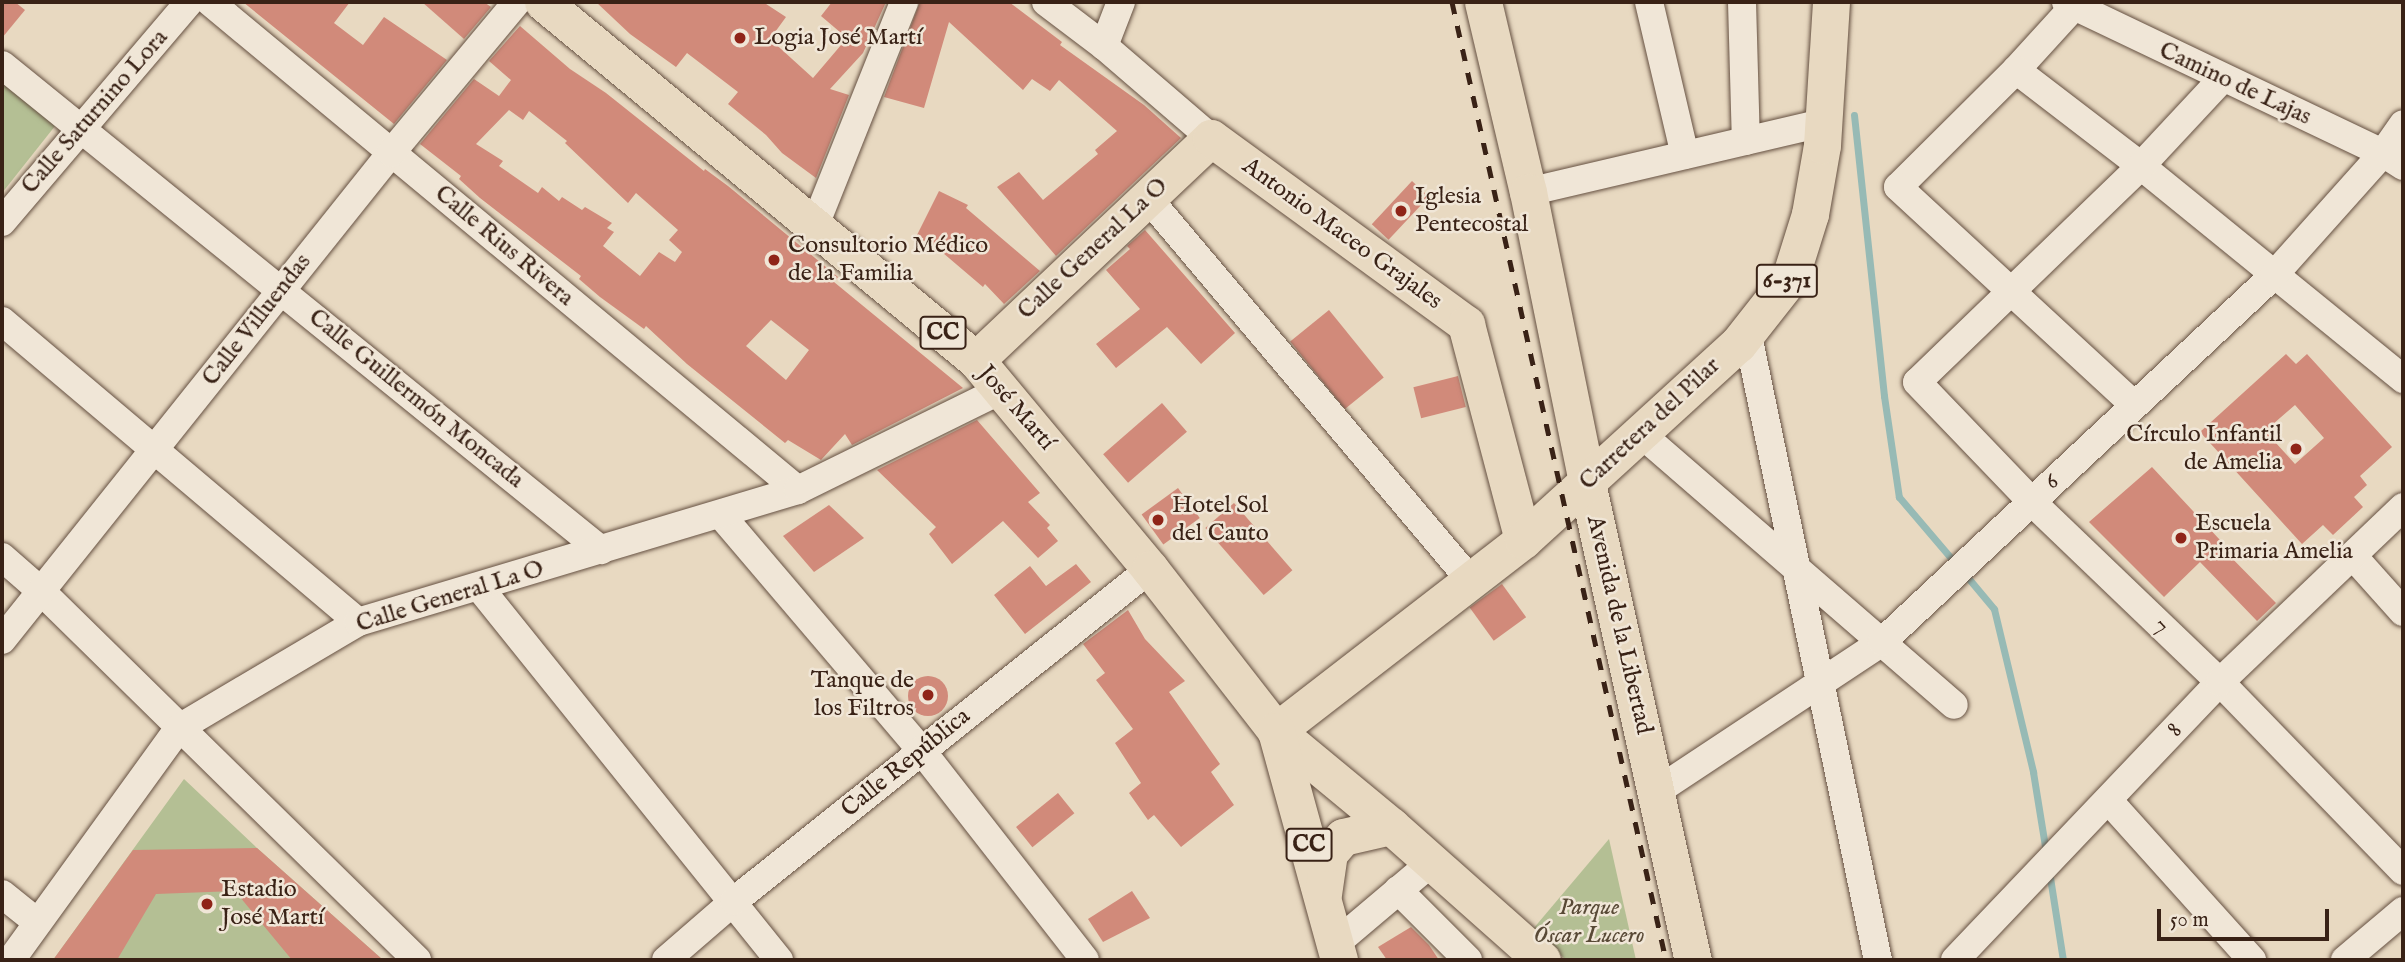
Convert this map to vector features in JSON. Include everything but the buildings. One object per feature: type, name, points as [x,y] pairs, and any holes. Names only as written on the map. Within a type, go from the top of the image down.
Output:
[{"type":"main road","name":"José Martí","points":[[543,2],[759,184],[815,225],[976,360],[1150,569],[1276,731]]},
{"type":"main road","name":"Avenida de la Libertad","points":[[1483,2],[1528,192],[1587,483],[1693,960]]},
{"type":"main road","name":"Carretera del Pilar","points":[[1276,731],[1523,540],[1748,331],[1790,278],[1810,214],[1824,123],[1831,2]]},
{"type":"main road","name":"Calle General La O","points":[[976,360],[1211,138]]},
{"type":"main road","name":"Antonio Maceo Grajales","points":[[1211,138],[1466,324],[1523,540]]},
{"type":"main road","points":[[1276,731],[1391,826],[1542,960]]},
{"type":"main road","name":"CC","points":[[1276,731],[1337,952]]},
{"type":"main road","points":[[1323,895],[1329,853],[1343,837],[1391,826]]},
{"type":"street","name":"Calle Saturnino Lora","points":[[2,222],[189,2]]},
{"type":"street","name":"Calle Rius Rivera","points":[[210,2],[798,490]]},
{"type":"street","name":"Calle Villuendas","points":[[2,640],[281,289],[517,2]]},
{"type":"street","points":[[815,225],[904,2]]},
{"type":"street","name":"Antonio Maceo Grajales","points":[[1046,2],[1104,46],[1211,138]]},
{"type":"street","points":[[1104,46],[1121,2]]},
{"type":"street","points":[[1650,2],[1685,155]]},
{"type":"street","points":[[1742,2],[1746,141]]},
{"type":"street","points":[[2073,3],[2015,70],[1898,187],[2134,405]]},
{"type":"street","name":"Camino de Lajas","points":[[2073,3],[2222,79],[2393,160]]},
{"type":"street","name":"Calle Guillermón Moncada","points":[[2,65],[601,550]]},
{"type":"street","points":[[2015,70],[2141,166],[2403,379]]},
{"type":"street","points":[[2011,292],[2141,166],[2222,79]]},
{"type":"street","points":[[1528,192],[1824,123]]},
{"type":"street","name":"6","points":[[1657,791],[1881,642],[2274,275],[2393,160],[2403,124]]},
{"type":"street","points":[[1147,197],[1471,581]]},
{"type":"street","name":"7","points":[[2011,292],[1917,382],[2032,502],[2220,682],[2403,871]]},
{"type":"street","points":[[2,321],[358,622]]},
{"type":"street","points":[[1748,331],[1878,960]]},
{"type":"street","name":"Calle General La O","points":[[11,960],[179,728],[358,622],[798,490],[1001,390]]},
{"type":"street","points":[[1640,433],[1954,705]]},
{"type":"street","name":"8","points":[[1955,960],[2220,682],[2403,508]]},
{"type":"street","points":[[721,515],[921,750],[1085,960]]},
{"type":"street","points":[[2353,556],[2403,612]]},
{"type":"street","points":[[2,557],[41,591],[417,960]]},
{"type":"street","name":"Calle República","points":[[666,960],[734,901],[1150,569]]},
{"type":"street","points":[[479,587],[779,960]]},
{"type":"street","points":[[2109,800],[2252,960]]},
{"type":"street","points":[[1337,952],[1398,890],[1432,862]]},
{"type":"street","points":[[1398,890],[1468,960]]},
{"type":"street","points":[[2,894],[37,922]]},
{"type":"street","points":[[2345,960],[2403,911]]},
{"type":"green space","points":[[2,76],[59,121],[2,193]]},
{"type":"green space","name":"Estadio José Martí","points":[[184,779],[257,848],[383,960],[53,960]]},
{"type":"green space","name":"Parque Óscar Lucero","points":[[1609,839],[1636,960],[1566,960],[1533,929]]},
{"type":"waterway","points":[[1854,115],[1884,396],[1899,497],[1956,564]]},
{"type":"waterway","points":[[1964,573],[1994,609],[2033,772],[2046,852]]},
{"type":"waterway","points":[[2049,871],[2063,960]]},
{"type":"railway","points":[[1452,2],[1666,960]]},
{"type":"place","name":"Logia José Martí","points":[[740,38]]},
{"type":"place","name":"Iglesia Pentecostal","points":[[1401,211]]},
{"type":"place","name":"Consultorio Médico de la Familia","points":[[774,260]]},
{"type":"place","name":"Círculo Infantil de Amelia","points":[[2296,449]]},
{"type":"place","name":"Hotel Sol del Cauto","points":[[1158,520]]},
{"type":"place","name":"Escuela Primaria Amelia","points":[[2181,538]]},
{"type":"place","name":"Tanque de los Filtros","points":[[928,695]]},
{"type":"place","name":"Estadio José Martí","points":[[207,904]]}]
